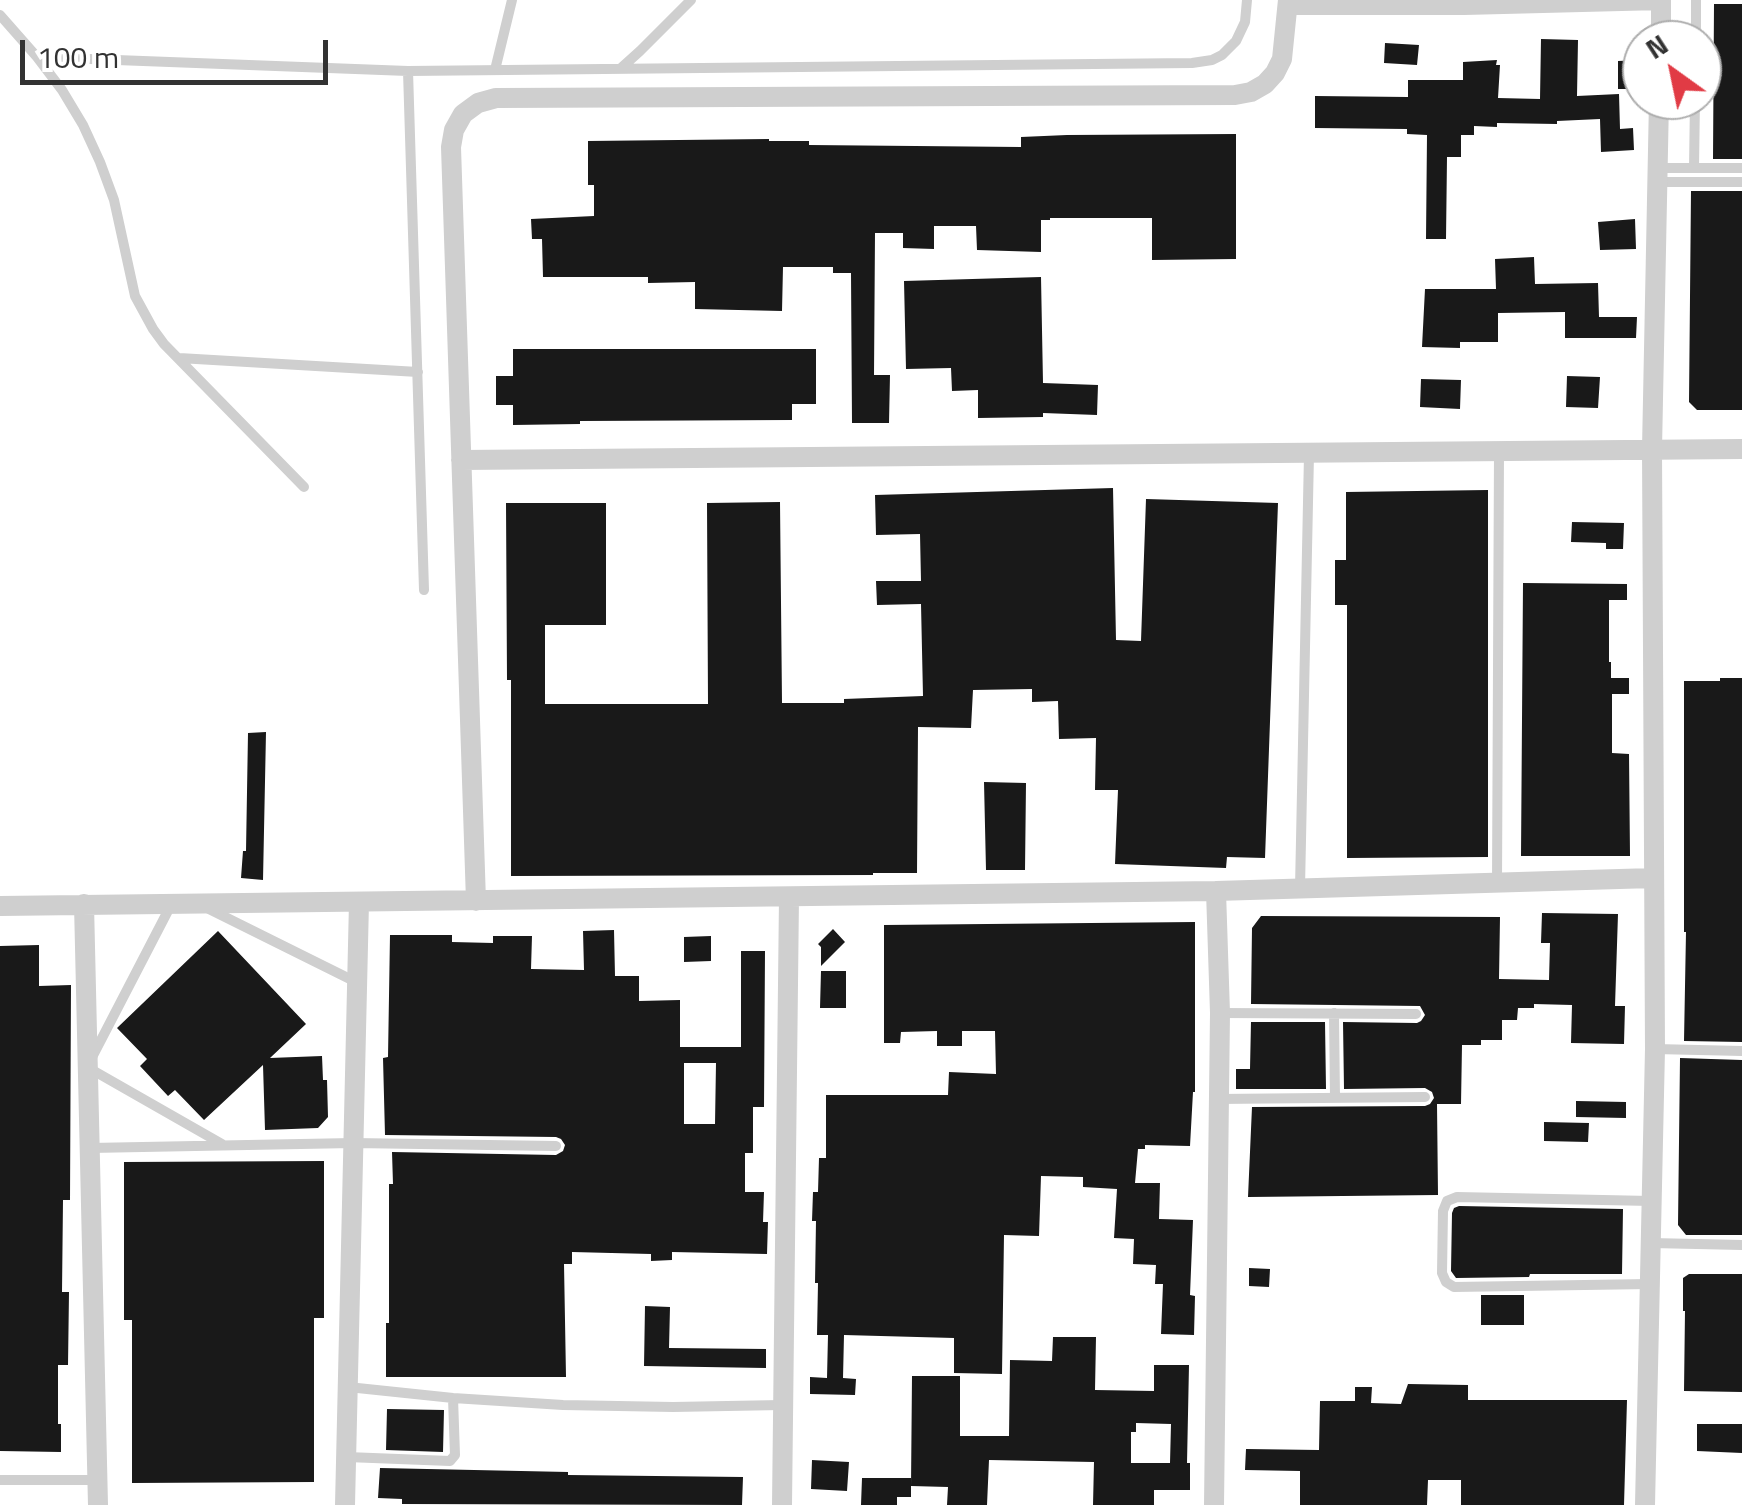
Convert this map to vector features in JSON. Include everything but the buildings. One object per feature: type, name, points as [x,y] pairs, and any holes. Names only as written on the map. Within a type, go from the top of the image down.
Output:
[{"type":"street","points":[[476,901],[450,148],[454,130],[464,114],[478,103],[496,98],[1235,96],[1251,92],[1276,73],[1282,59],[1288,2],[1661,0]]},
{"type":"street","points":[[1646,1505],[1655,1049],[1652,450],[1659,120]]},
{"type":"street","points":[[461,460],[1742,449]]},
{"type":"street","points":[[0,906],[1216,890],[1653,878]]},
{"type":"street","points":[[1214,1505],[1220,1013],[1216,890]]},
{"type":"street","points":[[782,1505],[789,897]]},
{"type":"street","points":[[346,1505],[359,902]]},
{"type":"street","points":[[84,904],[98,1505]]},
{"type":"lane","points":[[495,70],[512,0]]},
{"type":"lane","points":[[619,69],[691,0]]},
{"type":"lane","points":[[37,57],[408,71],[1203,62],[1222,55],[1236,41],[1245,22],[1246,0]]},
{"type":"lane","points":[[1661,0],[1670,0]]},
{"type":"lane","points":[[0,15],[37,57],[76,113],[100,162],[114,200],[143,314],[164,344],[304,488]]},
{"type":"lane","points":[[408,71],[424,590]]},
{"type":"lane","points":[[1694,168],[1695,120]]},
{"type":"lane","points":[[1658,175],[1694,168],[1742,168]]},
{"type":"lane","points":[[1658,175],[1742,182]]},
{"type":"lane","points":[[178,358],[418,372]]},
{"type":"lane","points":[[1497,882],[1499,450]]},
{"type":"lane","points":[[1300,888],[1309,452]]},
{"type":"lane","points":[[172,904],[87,1068],[224,1145]]},
{"type":"lane","points":[[200,904],[358,983]]},
{"type":"lane","points":[[1220,1013],[1416,1014]]},
{"type":"lane","points":[[1334,1013],[1335,1098]]},
{"type":"lane","points":[[1655,1049],[1742,1050]]},
{"type":"lane","points":[[1218,1100],[1426,1097]]},
{"type":"lane","points":[[89,1148],[354,1143],[556,1146]]},
{"type":"lane","points":[[1650,1284],[1454,1287],[1442,1273],[1443,1210],[1447,1201],[1457,1197],[1651,1201]]},
{"type":"lane","points":[[1650,1243],[1742,1245]]},
{"type":"lane","points":[[348,1388],[563,1405],[783,1405]]},
{"type":"lane","points":[[346,1457],[450,1461],[455,1455],[454,1398]]},
{"type":"lane","points":[[0,1480],[98,1480]]}]
